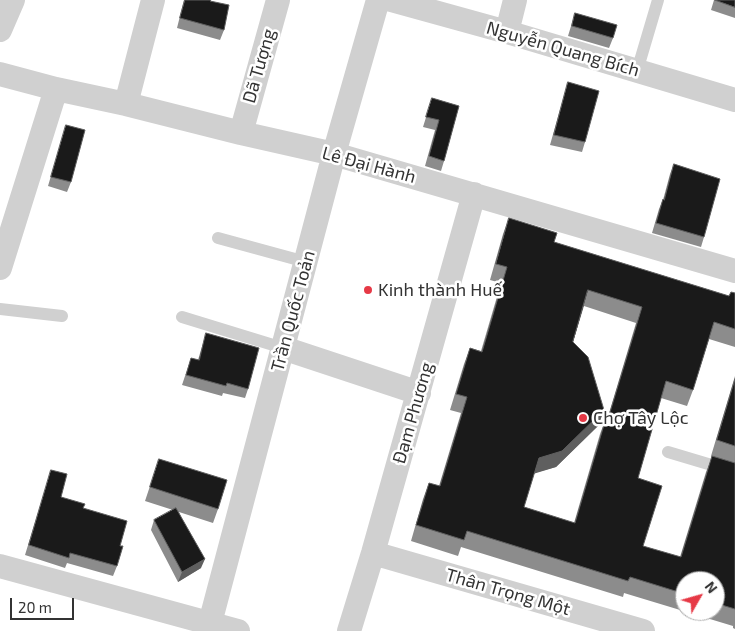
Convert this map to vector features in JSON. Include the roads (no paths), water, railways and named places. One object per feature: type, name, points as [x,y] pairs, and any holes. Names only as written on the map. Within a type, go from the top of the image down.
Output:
[{"type":"street","points":[[0,30],[13,0]]},
{"type":"street","points":[[126,104],[153,0]]},
{"type":"street","name":"Dã Tượng","points":[[241,133],[278,0]]},
{"type":"street","name":"Trần Quốc Toản","points":[[197,624],[283,348],[334,154],[378,0]]},
{"type":"street","name":"Nguyễn Quang Bích","points":[[391,0],[507,32],[735,100]]},
{"type":"street","points":[[507,32],[515,0]]},
{"type":"street","name":"Lê Đại Hành","points":[[0,74],[56,89],[334,154],[735,271]]},
{"type":"street","points":[[0,268],[56,89]]},
{"type":"street","name":"Đạm Phương","points":[[350,631],[474,194]]},
{"type":"street","points":[[283,348],[419,393]]},
{"type":"street","name":"Thân Trọng Một","points":[[373,553],[643,631]]},
{"type":"street","points":[[0,566],[197,624],[238,631]]},
{"type":"lane","points":[[637,71],[658,0]]},
{"type":"lane","points":[[218,238],[306,262]]},
{"type":"lane","points":[[0,309],[62,316]]},
{"type":"lane","points":[[182,317],[283,348]]},
{"type":"lane","points":[[668,452],[735,472]]},
{"type":"place","name":"Kinh thành Huế","points":[[368,290]]},
{"type":"place","name":"Chợ Tây Lộc","points":[[583,418]]}]
